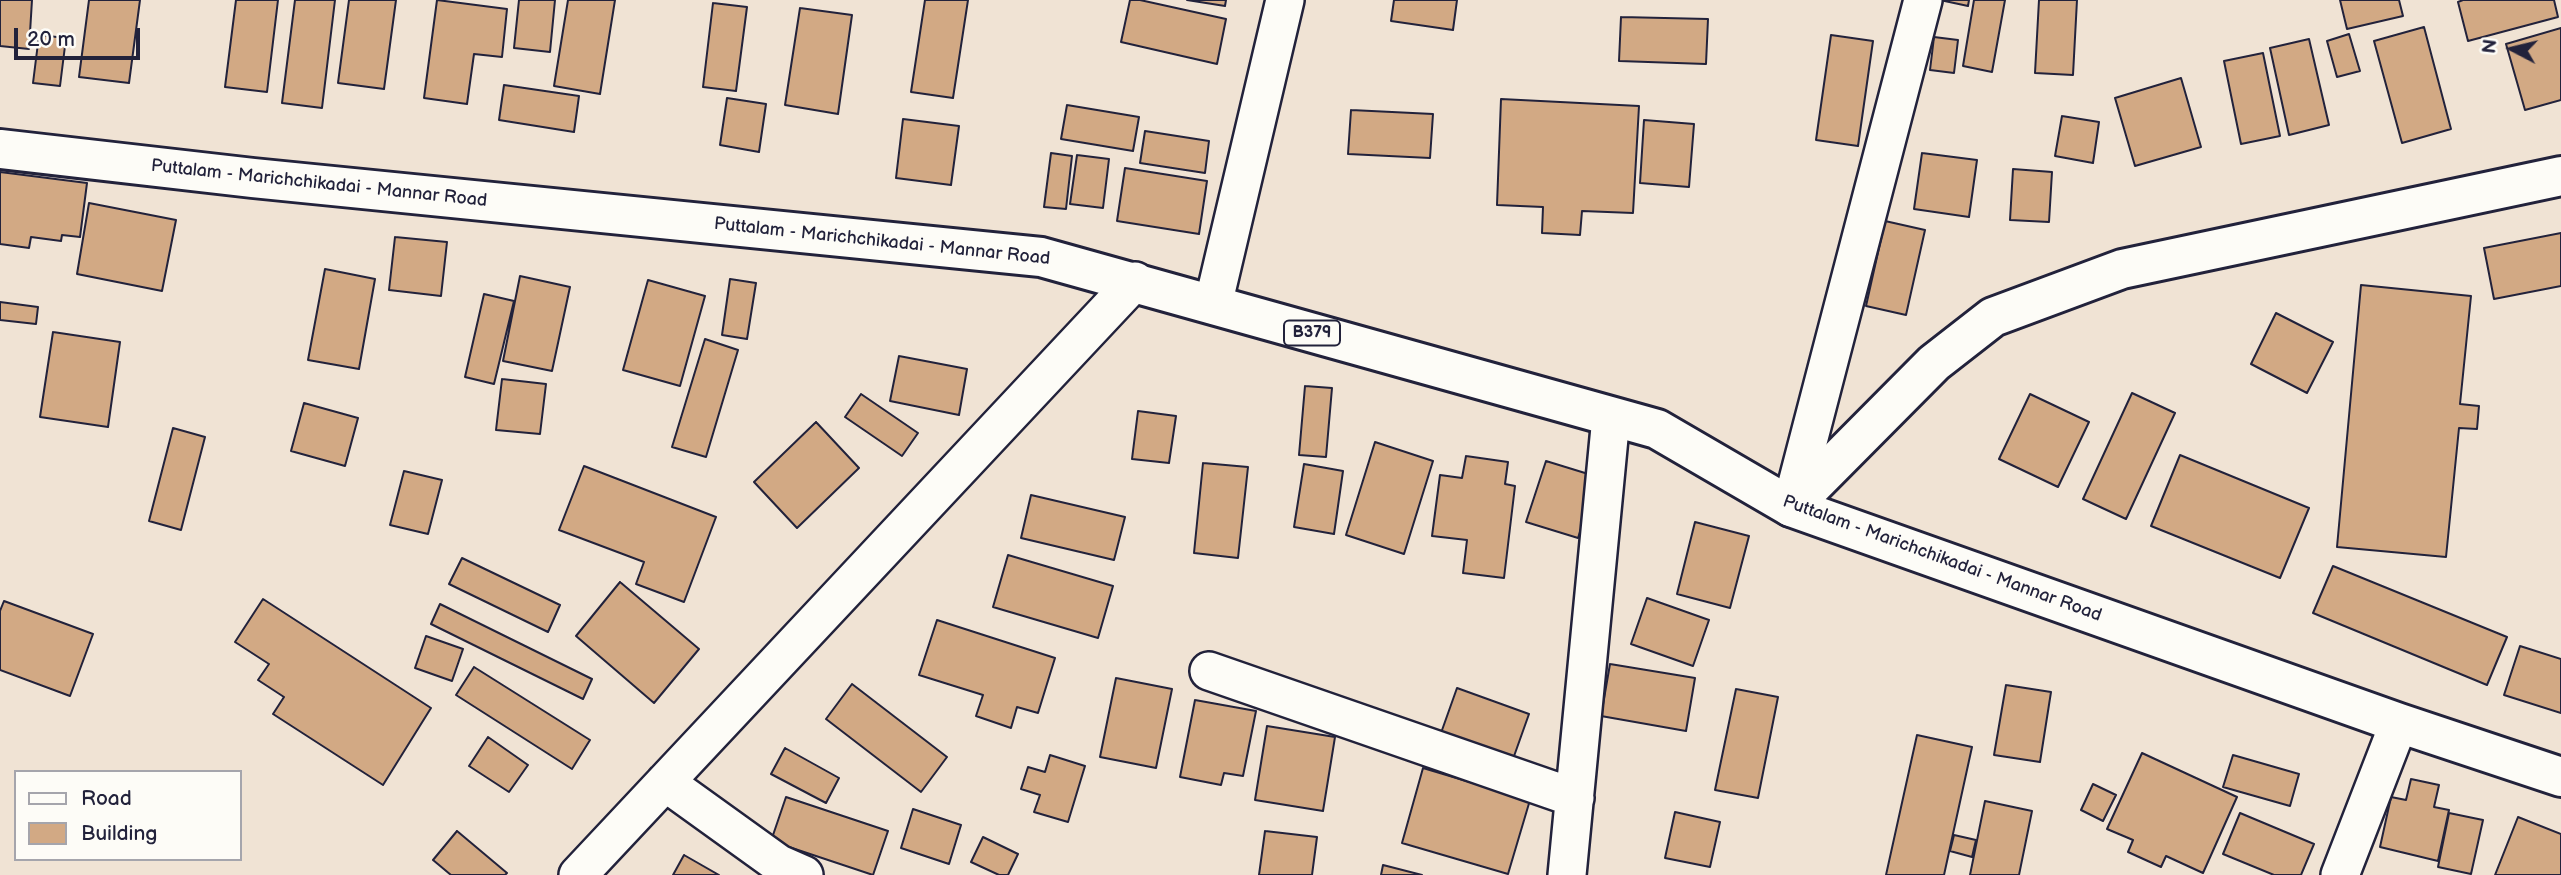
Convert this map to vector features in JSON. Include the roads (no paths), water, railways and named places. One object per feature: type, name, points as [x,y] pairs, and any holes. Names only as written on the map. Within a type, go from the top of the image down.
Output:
[{"type":"main road","name":"Puttalam - Marichchikadai - Mannar Road","points":[[0,149],[253,178],[1041,257],[1135,281],[1657,429],[1791,507],[2399,723],[2561,777]]},
{"type":"main road","points":[[1791,507],[1934,363],[1993,317],[2122,269],[2561,176]]},
{"type":"street","points":[[1213,305],[1285,0]]},
{"type":"street","points":[[1791,507],[1919,0]]},
{"type":"street","points":[[578,875],[1135,281]]},
{"type":"street","points":[[1567,875],[1611,417]]},
{"type":"street","points":[[1209,671],[1575,798]]},
{"type":"street","points":[[2340,875],[2399,723]]},
{"type":"street","points":[[665,782],[779,864],[804,875]]}]
